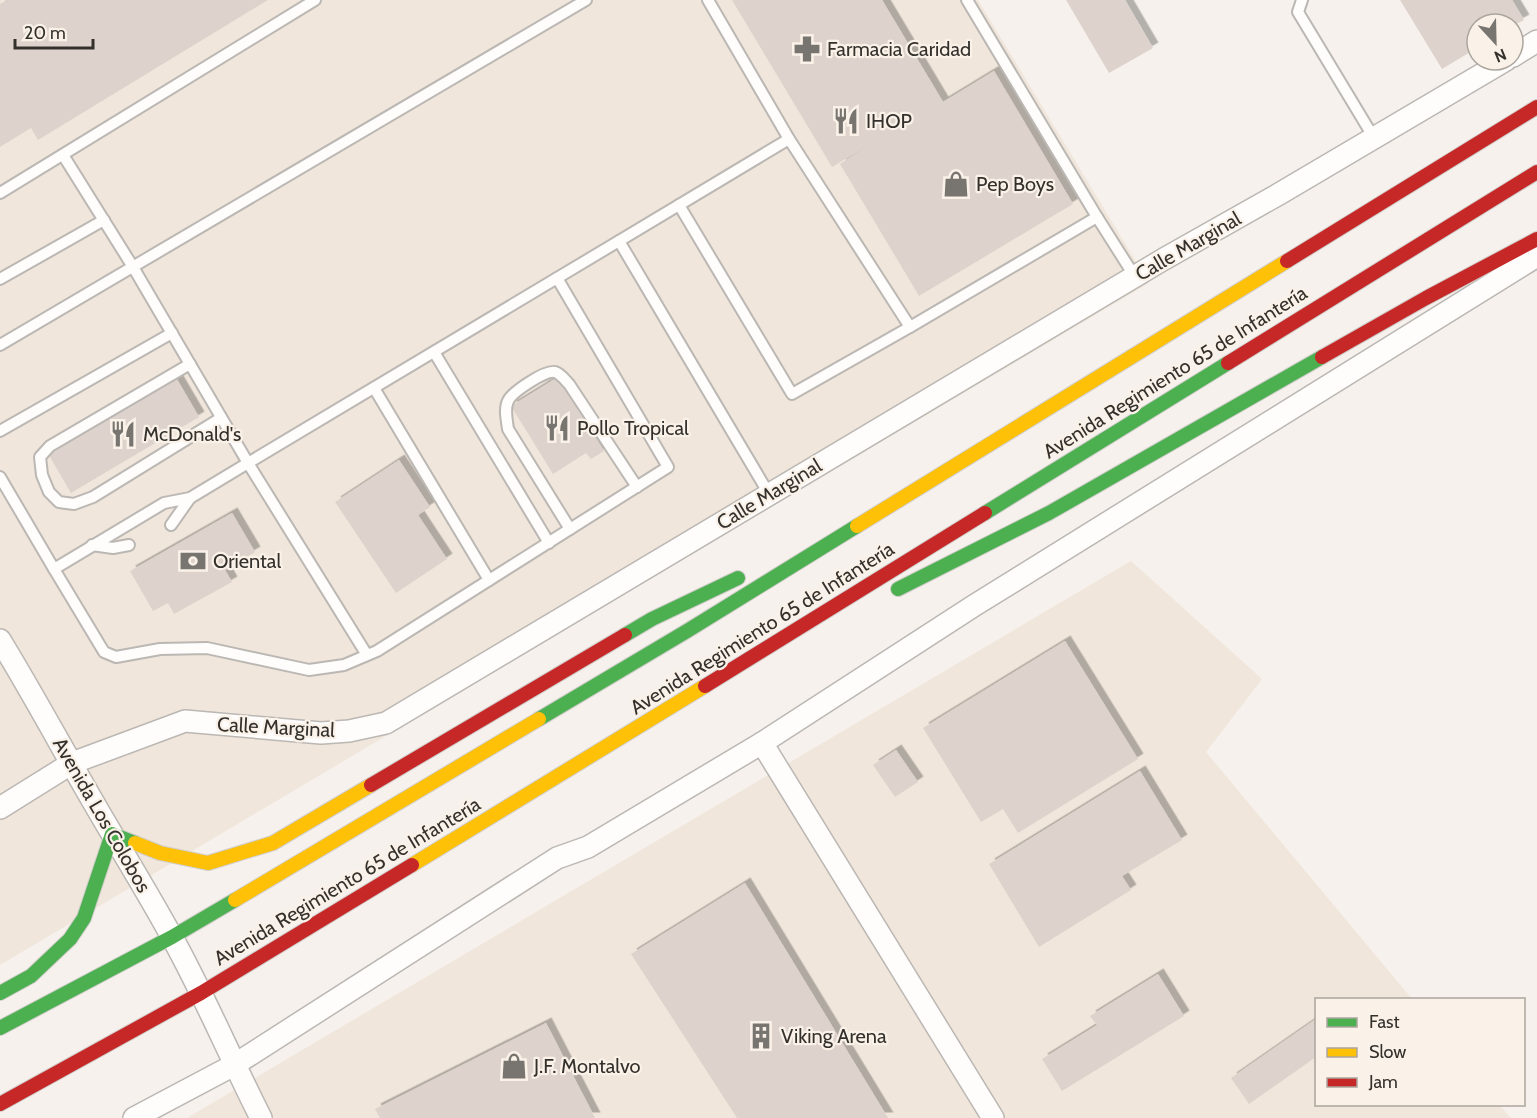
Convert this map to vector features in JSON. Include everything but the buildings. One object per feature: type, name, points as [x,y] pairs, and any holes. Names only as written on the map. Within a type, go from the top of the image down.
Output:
[{"type":"main road","name":"Avenida Regimiento 65 de Infantería","points":[[0,1028],[172,937],[677,637],[1537,107]]},
{"type":"main road","name":"Avenida Regimiento 65 de Infantería","points":[[0,1104],[201,993],[694,693],[1537,172]]},
{"type":"main road","points":[[882,598],[1049,513],[1416,303],[1537,239]]},
{"type":"main road","points":[[771,563],[879,513]]},
{"type":"main road","points":[[0,993],[31,976],[70,939],[84,918],[112,834],[160,852],[208,863],[273,843],[652,618],[749,573]]},
{"type":"main road","points":[[694,693],[829,624]]},
{"type":"street","name":"Calle Marginal","points":[[0,808],[72,763],[185,721],[321,733],[349,731],[386,723],[1135,277],[1486,72]]},
{"type":"street","points":[[134,1118],[234,1065],[556,858],[588,847],[762,743],[975,605],[1537,256]]},
{"type":"street","name":"Avenida Los Colobos","points":[[0,640],[172,937],[261,1118]]},
{"type":"street","points":[[762,743],[993,1118]]},
{"type":"lane","points":[[0,193],[315,0]]},
{"type":"lane","points":[[0,345],[586,0]]},
{"type":"lane","points":[[708,0],[789,139],[910,327]]},
{"type":"lane","points":[[967,0],[1135,277]]},
{"type":"lane","points":[[1302,0],[1298,12],[1374,138]]},
{"type":"lane","points":[[54,569],[164,503],[190,498],[789,139]]},
{"type":"lane","points":[[63,155],[133,267],[248,463],[367,655]]},
{"type":"lane","points":[[679,205],[792,394],[1097,217]]},
{"type":"lane","points":[[0,279],[104,220]]},
{"type":"lane","points":[[619,241],[769,494]]},
{"type":"lane","points":[[0,477],[104,652],[116,657],[160,649],[207,648],[309,670],[344,665],[377,651],[668,467],[557,278]]},
{"type":"lane","points":[[0,432],[172,333]]},
{"type":"lane","points":[[434,352],[549,543]]},
{"type":"lane","points":[[190,364],[50,446],[40,457],[42,476],[49,492],[59,502],[74,504],[93,497],[221,418]]},
{"type":"lane","points":[[570,529],[508,429],[507,401],[537,377],[549,372],[558,373],[569,384],[637,487]]},
{"type":"lane","points":[[374,388],[489,580]]},
{"type":"lane","points":[[171,525],[190,498]]},
{"type":"lane","points":[[92,545],[113,548],[129,545]]},
{"type":"shaded area","points":[[0,0],[978,0],[1149,283],[0,965]]},
{"type":"shaded area","points":[[1131,561],[1262,679],[1206,752],[1411,998],[1315,998],[1315,1106],[1500,1106],[1511,1118],[187,1118]]},
{"type":"traffic: fast","points":[[898,589],[1049,513],[1322,357]]},
{"type":"traffic: fast","points":[[985,513],[1228,363]]},
{"type":"traffic: fast","points":[[539,719],[857,526]]},
{"type":"traffic: fast","points":[[625,635],[652,619],[738,578]]},
{"type":"traffic: fast","points":[[0,993],[31,976],[70,939],[84,918],[112,834],[135,843]]},
{"type":"traffic: fast","points":[[0,1028],[172,937],[235,900]]},
{"type":"traffic: slow","points":[[857,526],[1287,261]]},
{"type":"traffic: slow","points":[[412,865],[705,686]]},
{"type":"traffic: slow","points":[[235,900],[539,719]]},
{"type":"traffic: slow","points":[[135,843],[160,853],[208,863],[273,843],[371,785]]},
{"type":"traffic: jam","points":[[1287,261],[1537,107]]},
{"type":"traffic: jam","points":[[1228,363],[1537,172]]},
{"type":"traffic: jam","points":[[1322,357],[1537,239]]},
{"type":"traffic: jam","points":[[705,686],[985,513]]},
{"type":"traffic: jam","points":[[371,785],[625,635]]},
{"type":"traffic: jam","points":[[0,1104],[201,993],[412,865]]},
{"type":"place","name":"Farmacia Caridad","points":[[807,49]]},
{"type":"place","name":"IHOP","points":[[846,121]]},
{"type":"place","name":"Pep Boys","points":[[956,184]]},
{"type":"place","name":"Pollo Tropical","points":[[557,428]]},
{"type":"place","name":"McDonald's","points":[[123,434]]},
{"type":"place","name":"Oriental","points":[[193,561]]},
{"type":"place","name":"Viking Arena","points":[[761,1036]]},
{"type":"place","name":"J.F. Montalvo","points":[[514,1066]]}]
